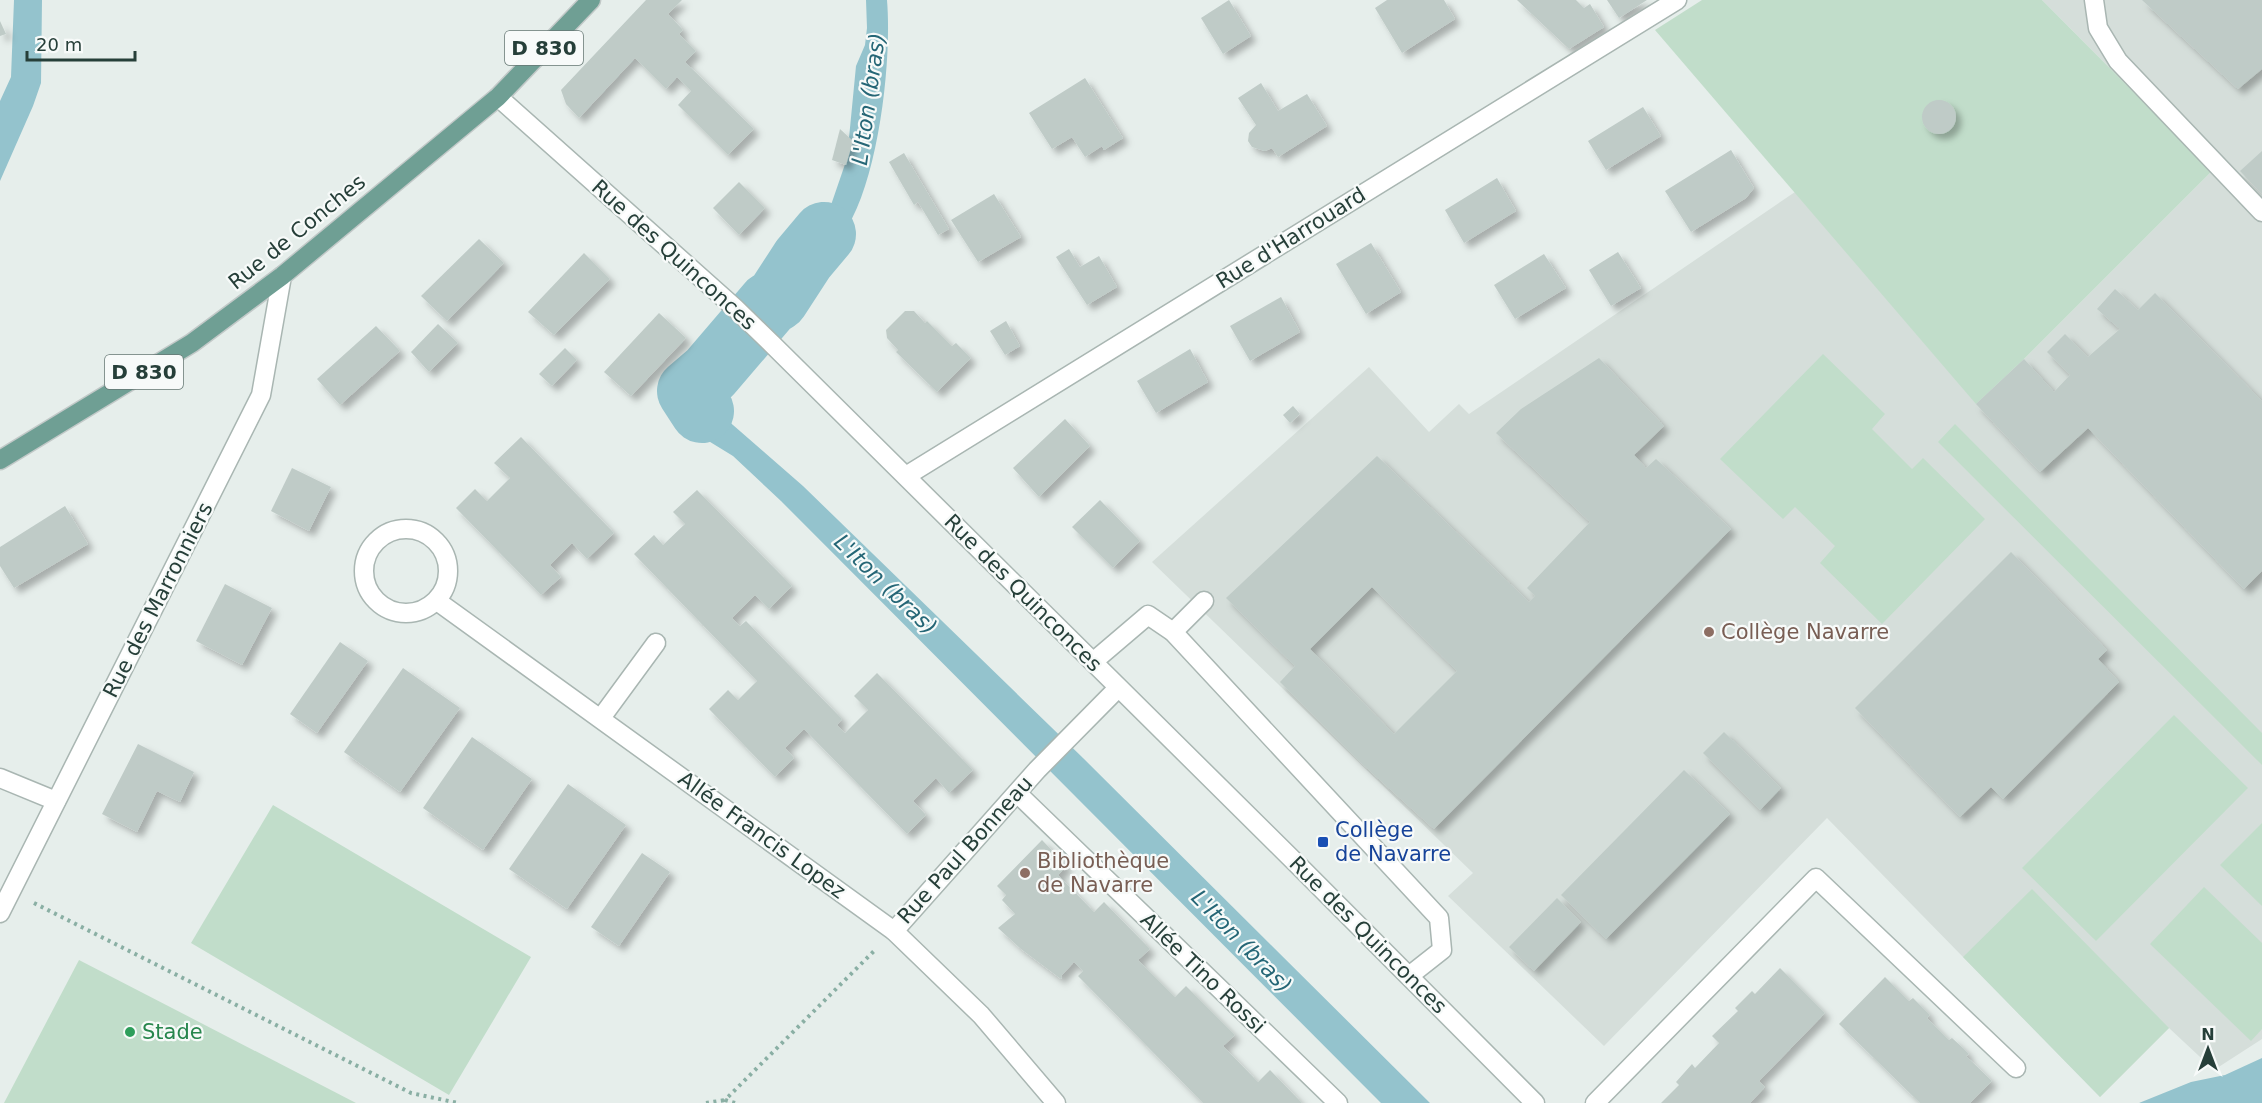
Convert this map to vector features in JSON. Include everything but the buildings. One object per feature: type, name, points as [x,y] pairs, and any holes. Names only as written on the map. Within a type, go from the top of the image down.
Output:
[{"type":"main road","name":"Rue de Conches","points":[[0,460],[192,343],[282,276],[498,97],[591,0]]},
{"type":"street","name":"Rue d'Harrouard","points":[[906,476],[1677,0]]},
{"type":"street","points":[[2094,0],[2098,28],[2118,61],[2262,213]]},
{"type":"street","name":"Rue des Quinconces","points":[[498,97],[735,308],[1094,661],[1118,688],[1298,864],[1535,1103]]},
{"type":"street","name":"Rue des Marronniers","points":[[0,913],[261,394],[282,276]]},
{"type":"street","points":[[394,531],[422,532],[433,539],[442,550],[447,562],[448,576],[444,589],[436,601],[425,609],[412,613],[385,608],[374,598],[367,587],[365,567],[372,547],[394,531]]},
{"type":"street","name":"Allée Francis Lopez","points":[[436,601],[894,931],[981,1015],[1056,1103]]},
{"type":"street","points":[[1173,632],[1204,601]]},
{"type":"street","points":[[1094,661],[1148,615],[1173,632],[1439,918],[1442,950],[1409,976]]},
{"type":"street","points":[[601,718],[656,642]]},
{"type":"street","name":"Rue Paul Bonneau","points":[[894,931],[1037,770],[1118,688]]},
{"type":"street","points":[[0,778],[56,801]]},
{"type":"street","name":"Allée Tino Rossi","points":[[1017,793],[1338,1103]]},
{"type":"street","points":[[1595,1103],[1816,878],[2016,1068]]},
{"type":"path","points":[[11,892],[411,1093],[458,1103]]},
{"type":"path","points":[[725,1100],[894,931]]},
{"type":"path","points":[[706,1103],[725,1100],[735,1103]]},
{"type":"shaded area","name":"Collège Navarre","points":[[2042,0],[2262,0],[2262,1039],[2214,1070],[2169,1028],[2100,1097],[1827,818],[1604,1046],[1448,896],[1473,873],[1152,562],[1369,367],[1429,432],[1459,404],[1469,414],[1795,192],[1976,403],[2024,359],[2212,171]]},
{"type":"green space","points":[[1702,0],[2042,0],[2212,171],[1976,404],[1655,30]]},
{"type":"green space","points":[[1823,354],[1885,414],[1872,429],[1912,469],[1923,458],[1985,519],[1882,624],[1820,563],[1835,546],[1795,507],[1783,519],[1720,459]]},
{"type":"green space","points":[[1955,424],[2262,733],[2262,765],[1938,442]]},
{"type":"green space","points":[[2174,715],[2248,788],[2096,941],[2022,868]]},
{"type":"green space","points":[[273,805],[531,957],[449,1095],[191,943]]},
{"type":"green space","points":[[2262,823],[2262,906],[2220,865]]},
{"type":"green space","points":[[2204,887],[2262,943],[2262,1029],[2251,1041],[2150,944]]},
{"type":"green space","points":[[2032,889],[2169,1028],[2100,1097],[1963,957]]},
{"type":"green space","name":"Stade","points":[[79,960],[356,1103],[4,1103]]},
{"type":"water","points":[[14,0],[42,0],[41,83],[0,181],[0,101],[11,77]]},
{"type":"water","points":[[866,0],[887,0],[888,25],[881,117],[867,179],[858,205],[845,231],[806,283],[779,314],[763,298],[831,205],[853,141],[849,138],[856,66],[865,45]]},
{"type":"water","points":[[726,337],[742,354],[702,398],[803,486],[1083,758],[1430,1103],[1381,1103],[781,501],[733,456],[702,437],[689,411],[670,393]]},
{"type":"water","points":[[2262,1058],[2262,1103],[2139,1103],[2191,1082],[2225,1075]]},
{"type":"waterway","name":"L'Iton (bras)","points":[[702,411],[689,391],[710,373],[769,304],[777,299],[803,259],[824,234]]},
{"type":"place","name":"Collège Navarre","points":[[1709,632]]},
{"type":"place","name":"Collège de Navarre","points":[[1323,842]]},
{"type":"place","name":"Bibliothèque de Navarre","points":[[1025,873]]},
{"type":"place","name":"Stade","points":[[130,1032]]}]
